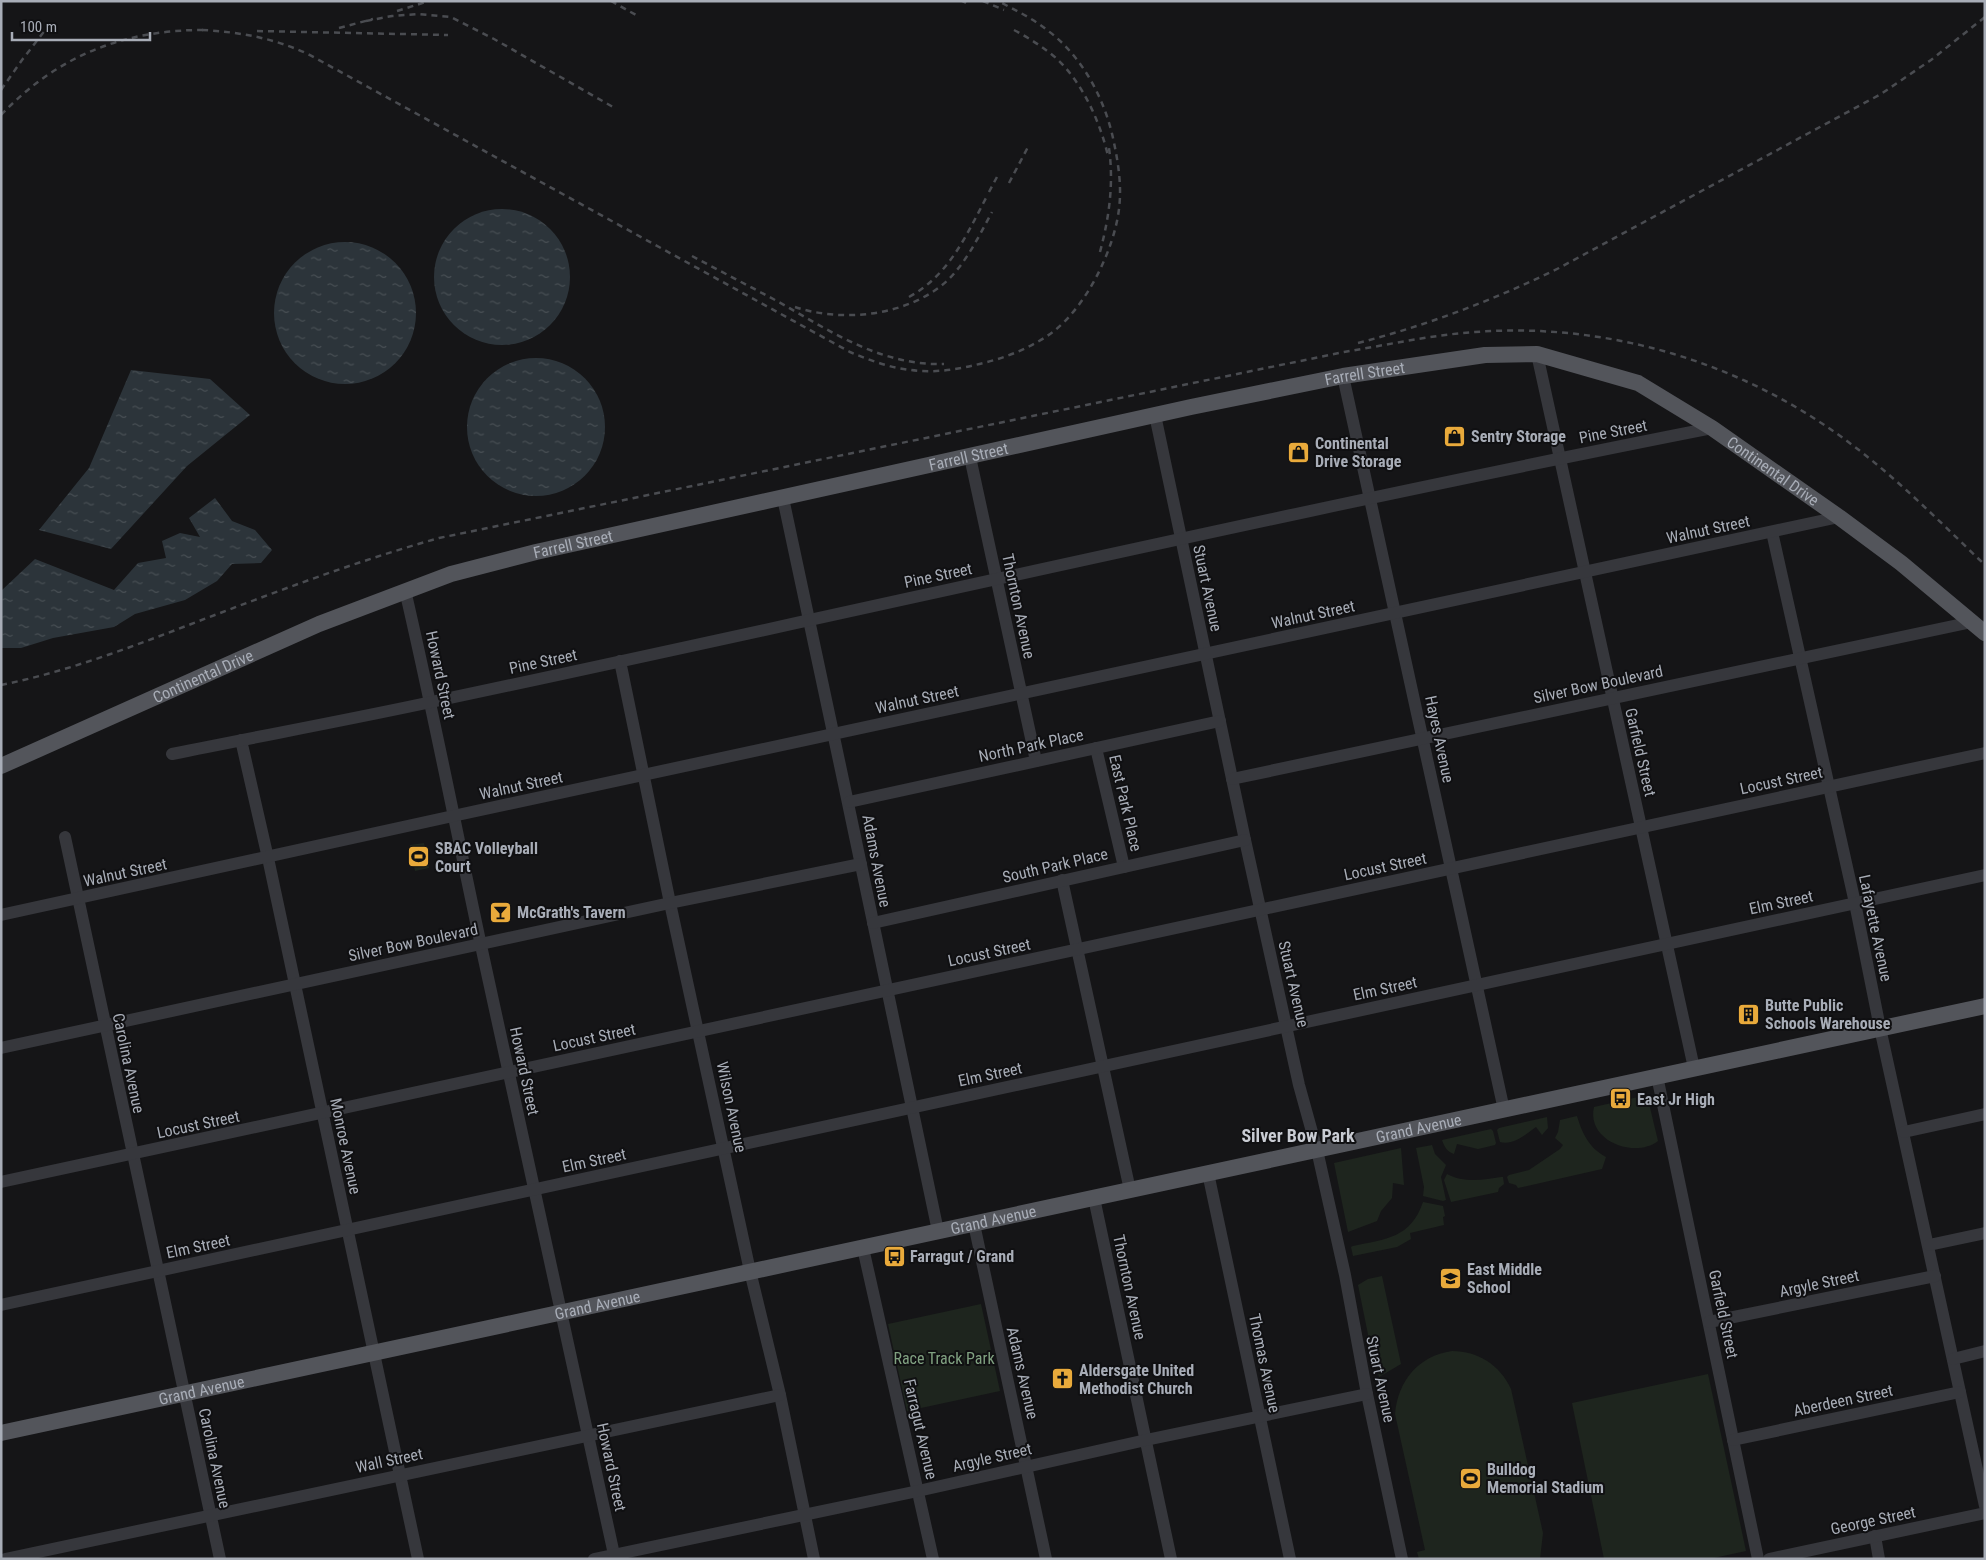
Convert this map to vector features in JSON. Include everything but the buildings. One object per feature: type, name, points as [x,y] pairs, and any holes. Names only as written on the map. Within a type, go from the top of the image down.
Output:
[{"type":"main road","name":"Farrell Street","points":[[405,590],[451,574],[536,552],[1343,376],[1485,355],[1536,354]]},
{"type":"main road","name":"Continental Drive","points":[[1536,354],[1638,383],[1712,428],[1839,517],[1900,563],[1985,633]]},
{"type":"main road","name":"Continental Drive","points":[[1,766],[319,624],[405,590]]},
{"type":"main road","name":"Grand Avenue","points":[[1,1433],[1985,1006]]},
{"type":"street","name":"Garfield Street","points":[[1536,354],[1694,1068]]},
{"type":"street","name":"Hayes Avenue","points":[[1343,376],[1504,1110]]},
{"type":"street","name":"Stuart Avenue","points":[[1155,416],[1260,909],[1299,1085],[1317,1150],[1345,1275],[1367,1394],[1402,1559]]},
{"type":"street","name":"Pine Street","points":[[172,754],[431,702],[1181,538],[1559,458],[1712,428]]},
{"type":"street","name":"Thornton Avenue","points":[[970,457],[1036,761]]},
{"type":"street","name":"Adams Avenue","points":[[782,498],[849,802],[886,991],[938,1231]]},
{"type":"street","name":"Walnut Street","points":[[1,916],[834,733],[1839,517]]},
{"type":"street","name":"Lafayette Avenue","points":[[1772,532],[1855,903],[1880,1028],[1960,1392],[1981,1468],[1985,1506]]},
{"type":"street","name":"Howard Street","points":[[405,590],[431,702],[480,944],[615,1557]]},
{"type":"street","name":"Silver Bow Boulevard","points":[[1232,779],[1972,622]]},
{"type":"street","name":"Wilson Avenue","points":[[620,661],[670,903],[750,1271],[780,1395],[814,1559]]},
{"type":"street","name":"North Park Place","points":[[849,802],[1220,721]]},
{"type":"street","name":"Monroe Avenue","points":[[241,740],[418,1559]]},
{"type":"street","name":"East Park Place","points":[[1096,748],[1124,866]]},
{"type":"street","name":"Locust Street","points":[[1,1182],[1985,753]]},
{"type":"street","name":"Carolina Avenue","points":[[65,837],[220,1559]]},
{"type":"street","name":"South Park Place","points":[[873,923],[1245,840]]},
{"type":"street","name":"Silver Bow Boulevard","points":[[1,1048],[670,903],[861,864]]},
{"type":"street","name":"Elm Street","points":[[1,1305],[1985,875]]},
{"type":"street","points":[[1062,880],[1130,1190]]},
{"type":"street","name":"Garfield Street","points":[[1657,1076],[1758,1559]]},
{"type":"street","points":[[1904,1132],[1985,1114]]},
{"type":"street","name":"Thomas Avenue","points":[[1208,1173],[1290,1559]]},
{"type":"street","name":"Thornton Avenue","points":[[1094,1198],[1171,1559]]},
{"type":"street","name":"Adams Avenue","points":[[974,1224],[1046,1559]]},
{"type":"street","points":[[1929,1245],[1985,1234]]},
{"type":"street","name":"Farragut Avenue","points":[[863,1248],[933,1559]]},
{"type":"street","name":"Argyle Street","points":[[1709,1322],[1935,1276]]},
{"type":"street","points":[[1953,1359],[1985,1351]]},
{"type":"street","name":"Aberdeen Street","points":[[1733,1440],[1960,1392]]},
{"type":"street","name":"Argyle Street","points":[[594,1559],[615,1557],[1026,1466],[1367,1394]]},
{"type":"street","name":"Wall Street","points":[[5,1559],[780,1395]]},
{"type":"street","name":"George Street","points":[[1769,1559],[1985,1513]]},
{"type":"street","points":[[1874,1536],[1879,1559]]},
{"type":"green space","name":"SBAC Volleyball Court","points":[[424,843],[429,868],[415,871],[410,845]]},
{"type":"green space","points":[[1647,1095],[1658,1141],[1648,1146],[1626,1147],[1614,1144],[1597,1129],[1594,1119],[1594,1107]]},
{"type":"green space","points":[[1577,1116],[1587,1140],[1606,1157],[1602,1169],[1518,1188],[1516,1185],[1509,1183],[1507,1177],[1509,1175],[1529,1170],[1560,1149],[1563,1145],[1555,1138],[1560,1120]]},
{"type":"green space","points":[[1547,1117],[1548,1128],[1542,1135],[1536,1127],[1514,1141],[1500,1142],[1497,1130],[1499,1128]]},
{"type":"green space","points":[[1491,1129],[1495,1145],[1478,1149],[1457,1144],[1454,1154],[1449,1152],[1442,1140]]},
{"type":"green space","points":[[1432,1145],[1435,1154],[1446,1165],[1441,1177],[1446,1200],[1443,1201],[1423,1196],[1424,1187],[1416,1148]]},
{"type":"green space","points":[[1401,1148],[1404,1185],[1393,1183],[1392,1198],[1381,1211],[1377,1221],[1348,1232],[1334,1163]]},
{"type":"green space","points":[[1447,1174],[1467,1180],[1503,1177],[1504,1184],[1499,1188],[1498,1192],[1451,1202],[1444,1180]]},
{"type":"green space","points":[[1423,1202],[1443,1206],[1444,1225],[1410,1233],[1411,1239],[1397,1247],[1353,1256],[1351,1247],[1396,1235],[1404,1230],[1412,1223]]},
{"type":"green space","points":[[1382,1276],[1401,1364],[1379,1377],[1377,1368],[1375,1369],[1358,1285],[1368,1279]]},
{"type":"green space","name":"Race Track Park","points":[[981,1304],[1000,1391],[907,1411],[888,1324]]},
{"type":"green space","name":"Bulldog Memorial Stadium","points":[[1452,1351],[1471,1354],[1487,1361],[1501,1373],[1511,1389],[1543,1533],[1540,1559],[1419,1559],[1417,1552],[1425,1550],[1395,1414],[1400,1391],[1412,1372],[1429,1358]]},
{"type":"green space","points":[[1708,1374],[1746,1551],[1709,1559],[1604,1559],[1572,1403]]},
{"type":"water","points":[[502,209],[528,214],[540,220],[550,229],[559,239],[565,251],[570,277],[565,303],[559,315],[550,325],[540,334],[528,340],[502,345],[476,340],[464,334],[454,325],[445,315],[439,303],[434,277],[439,251],[445,239],[454,229],[464,220],[476,214]]},
{"type":"water","points":[[345,242],[372,248],[384,254],[395,263],[404,274],[410,286],[416,313],[410,340],[404,352],[395,363],[384,372],[372,378],[345,384],[318,378],[306,372],[295,363],[286,352],[280,340],[274,313],[280,286],[286,274],[295,263],[306,254],[318,248]]},
{"type":"water","points":[[536,358],[562,364],[585,378],[599,401],[605,427],[599,453],[585,476],[562,490],[536,496],[510,490],[487,476],[473,453],[467,427],[473,401],[487,378],[510,364]]},
{"type":"water","points":[[131,370],[210,379],[250,415],[187,466],[111,549],[39,530],[89,468]]},
{"type":"water","points":[[215,498],[232,521],[255,530],[272,550],[261,563],[232,564],[217,581],[185,600],[135,614],[114,627],[53,638],[21,648],[1,648],[1,591],[35,559],[114,590],[138,563],[166,558],[162,541],[180,533],[200,537],[189,518]]},
{"type":"railway","points":[[397,11],[429,1]]},
{"type":"railway","points":[[611,1],[636,15]]},
{"type":"railway","points":[[962,1],[966,3]]},
{"type":"railway","points":[[983,1],[1004,10]]},
{"type":"railway","points":[[202,30],[230,32],[256,37],[295,48],[308,54],[850,352],[872,361],[903,369],[935,371],[986,363],[1027,348],[1054,331],[1077,307],[1097,276],[1111,242],[1119,209],[1119,173],[1113,138],[1104,107],[1089,78],[1080,64],[1059,40],[1023,14],[998,1]]},
{"type":"railway","points":[[366,21],[392,16],[419,14],[451,17],[494,39],[613,107]]},
{"type":"railway","points":[[1358,343],[1460,311],[1510,291],[1559,268],[1881,94],[1931,60],[1985,17]]},
{"type":"railway","points":[[339,28],[373,19]]},
{"type":"railway","points":[[1,90],[46,29]]},
{"type":"railway","points":[[1,115],[46,76],[70,61],[95,50],[149,34],[207,30]]},
{"type":"railway","points":[[1014,30],[1056,58],[1074,79],[1082,90],[1095,116],[1108,156]]},
{"type":"railway","points":[[257,31],[448,35]]},
{"type":"railway","points":[[1009,183],[1028,147]]},
{"type":"railway","points":[[1100,252],[1110,201],[1109,148]]},
{"type":"railway","points":[[989,192],[998,175]]},
{"type":"railway","points":[[909,297],[935,278],[946,266],[955,254],[986,198]]},
{"type":"railway","points":[[795,307],[834,315],[854,315],[895,309],[914,302],[932,292],[955,273],[972,248],[992,212]]},
{"type":"railway","points":[[692,256],[837,335],[877,353],[921,363],[944,364]]},
{"type":"railway","points":[[1,685],[52,673],[102,657],[318,577],[378,556],[439,538],[1344,352],[1475,332],[1525,331],[1574,334],[1623,341],[1671,353],[1718,369],[1763,389],[1806,413],[1865,455],[1918,501],[1985,565]]},
{"type":"place","name":"Sentry Storage","points":[[1455,436]]},
{"type":"place","name":"Continental Drive Storage","points":[[1299,452]]},
{"type":"place","name":"SBAC Volleyball Court","points":[[419,857]]},
{"type":"place","name":"McGrath's Tavern","points":[[501,912]]},
{"type":"place","name":"Butte Public Schools Warehouse","points":[[1749,1014]]},
{"type":"place","name":"East Jr High","points":[[1621,1099]]},
{"type":"place","name":"Farragut / Grand","points":[[894,1256]]},
{"type":"place","name":"East Middle School","points":[[1451,1278]]},
{"type":"place","name":"Aldersgate United Methodist Church","points":[[1063,1379]]},
{"type":"place","name":"Bulldog Memorial Stadium","points":[[1471,1478]]},
{"type":"district","name":"Silver Bow Park","points":[[1298,1136]]}]
